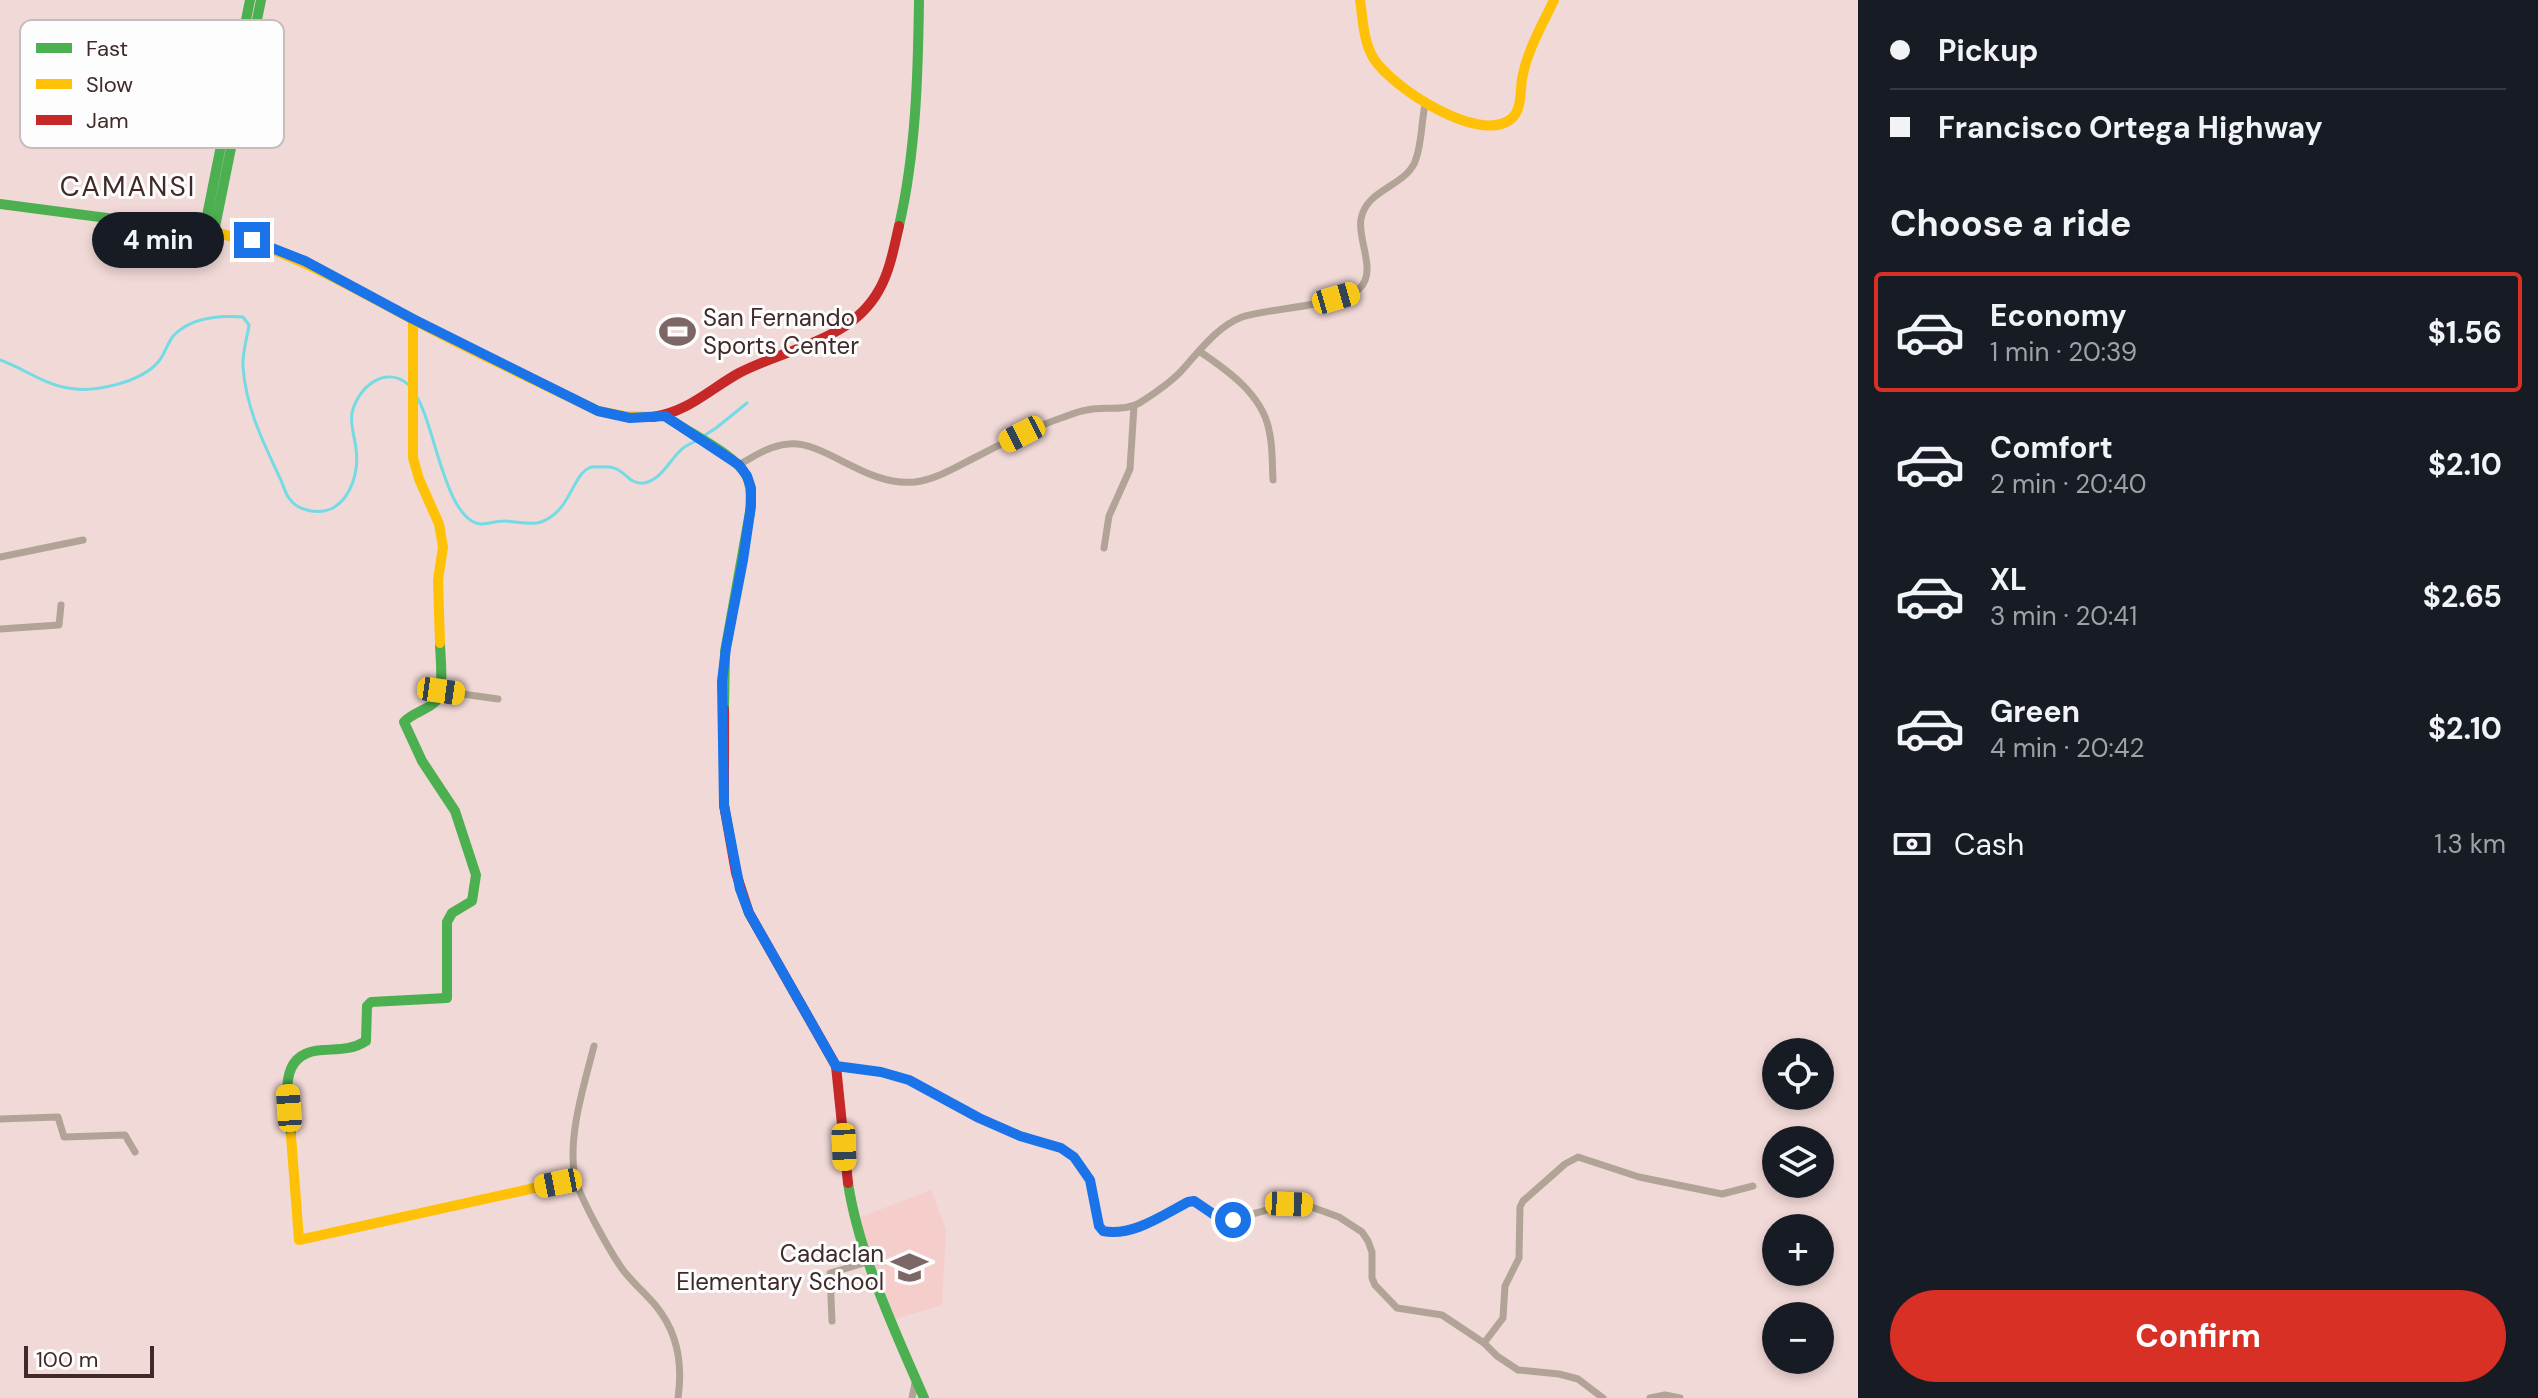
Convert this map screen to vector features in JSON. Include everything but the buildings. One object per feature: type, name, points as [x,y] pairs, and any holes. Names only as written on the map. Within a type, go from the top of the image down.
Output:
[{"type":"street","points":[[246,20],[250,0]]},
{"type":"street","points":[[257,20],[261,0]]},
{"type":"street","points":[[0,204],[252,240],[305,261],[413,319],[598,411],[630,418],[665,416],[698,401],[735,375],[764,360],[833,333],[876,299],[894,249],[906,186],[916,106],[919,0]]},
{"type":"street","points":[[1360,0],[1367,44],[1375,62],[1425,105],[1475,124],[1502,124],[1511,119],[1516,111],[1527,63],[1554,0]]},
{"type":"street","points":[[739,465],[764,451],[791,443],[814,449],[875,477],[911,482],[949,472],[1058,419],[1087,410],[1134,406],[1168,383],[1219,331],[1241,318],[1354,293],[1362,287],[1367,275],[1361,216],[1379,192],[1398,180],[1414,164],[1425,105]]},
{"type":"street","points":[[209,232],[224,148]]},
{"type":"street","points":[[209,232],[228,148]]},
{"type":"street","points":[[413,319],[413,458],[439,524],[443,547],[438,580],[441,691],[436,702],[410,715],[404,722],[422,761],[455,811],[476,875],[472,901],[452,913],[447,922],[447,998],[371,1002],[367,1006],[364,1044],[354,1048],[312,1051],[293,1060],[287,1075],[298,1237],[299,1240],[575,1179]]},
{"type":"street","points":[[1199,351],[1224,367],[1262,410],[1269,429],[1273,480]]},
{"type":"street","points":[[1104,548],[1109,516],[1130,469],[1134,406]]},
{"type":"street","points":[[665,416],[739,465],[751,488],[743,560],[722,681],[724,805],[740,889],[749,913],[836,1066],[850,1203],[915,1383],[924,1398]]},
{"type":"street","points":[[0,557],[83,540]]},
{"type":"street","points":[[0,629],[59,625],[61,605]]},
{"type":"street","points":[[441,691],[498,699]]},
{"type":"street","points":[[594,1046],[573,1145],[575,1179],[623,1270],[670,1326],[676,1339],[679,1360],[678,1398]]},
{"type":"street","points":[[836,1066],[881,1072],[909,1080],[979,1118],[1020,1136],[1061,1148],[1074,1157],[1090,1180],[1099,1226],[1103,1231],[1118,1231],[1148,1223],[1194,1201],[1217,1218],[1227,1221],[1289,1204],[1306,1205],[1339,1217],[1355,1226],[1368,1241],[1372,1252],[1372,1278],[1392,1304],[1403,1310],[1442,1315],[1518,1370],[1578,1379],[1603,1398]]},
{"type":"street","points":[[0,1119],[58,1117],[64,1137],[125,1135],[135,1152]]},
{"type":"street","points":[[1484,1343],[1503,1318],[1505,1286],[1519,1258],[1520,1207],[1572,1159],[1585,1158],[1639,1177],[1722,1194],[1753,1186]]},
{"type":"street","points":[[832,1321],[830,1273],[871,1261]]},
{"type":"street","points":[[912,1398],[915,1383]]},
{"type":"street","points":[[1650,1398],[1665,1395],[1680,1398]]},
{"type":"shaded area","name":"Cadaclan Elementary School","points":[[931,1190],[946,1230],[942,1305],[895,1319],[858,1218]]},
{"type":"waterway","points":[[0,360],[59,386],[90,389],[116,385],[151,369],[174,335],[189,324],[215,317],[243,317],[249,325],[243,367],[256,423],[287,496],[297,506],[315,511],[327,510],[340,503],[353,482],[357,457],[352,413],[360,394],[383,378],[392,377],[410,386]]},
{"type":"waterway","points":[[416,396],[449,488],[468,518],[480,524],[505,521],[537,523],[551,517],[564,503],[578,478],[592,467],[616,469],[638,483],[650,481],[682,449],[696,441]]},
{"type":"waterway","points":[[702,437],[747,403]]},
{"type":"traffic: fast","points":[[246,20],[250,0]]},
{"type":"traffic: fast","points":[[257,20],[261,0]]},
{"type":"traffic: fast","points":[[899,226],[913,142],[919,0]]},
{"type":"traffic: fast","points":[[204,231],[221,148]]},
{"type":"traffic: fast","points":[[0,204],[214,232],[231,148]]},
{"type":"traffic: fast","points":[[665,416],[732,459],[746,475],[749,484],[750,512],[725,652],[724,709]]},
{"type":"traffic: fast","points":[[291,1136],[288,1081],[297,1060],[307,1053],[350,1048],[366,1041],[367,1006],[371,1002],[447,998],[447,922],[452,913],[472,901],[476,875],[455,811],[422,761],[404,722],[433,704],[439,696],[440,643]]},
{"type":"traffic: fast","points":[[848,1183],[869,1265],[924,1398]]},
{"type":"traffic: slow","points":[[1360,0],[1368,45],[1384,71],[1398,84],[1437,109],[1479,125],[1497,125],[1515,115],[1527,58],[1554,0]]},
{"type":"traffic: slow","points":[[214,232],[266,247],[315,268],[598,411],[653,417]]},
{"type":"traffic: slow","points":[[413,319],[413,458],[439,524],[443,547],[438,580],[440,643]]},
{"type":"traffic: slow","points":[[291,1136],[299,1240],[575,1179]]},
{"type":"traffic: jam","points":[[653,417],[688,405],[739,373],[816,341],[852,321],[867,307],[883,283],[899,226]]},
{"type":"traffic: jam","points":[[724,709],[724,805],[736,873],[749,913],[836,1066],[848,1183]]},
{"type":"place","name":"San Fernando Sports Center","points":[[677,331]]},
{"type":"place","name":"Cadaclan Elementary School","points":[[910,1267]]},
{"type":"district","name":"CAMANSI","points":[[128,186]]},
{"type":"route","points":[[252,240],[305,261],[413,319],[598,411],[630,418],[665,416],[739,465],[751,488],[751,506],[722,681],[724,805],[740,889],[749,913],[826,1051],[836,1066],[881,1072],[909,1080],[979,1118],[1020,1136],[1061,1148],[1074,1157],[1090,1180],[1099,1226],[1103,1231],[1118,1231],[1148,1223],[1194,1201],[1217,1218],[1233,1220]]}]
